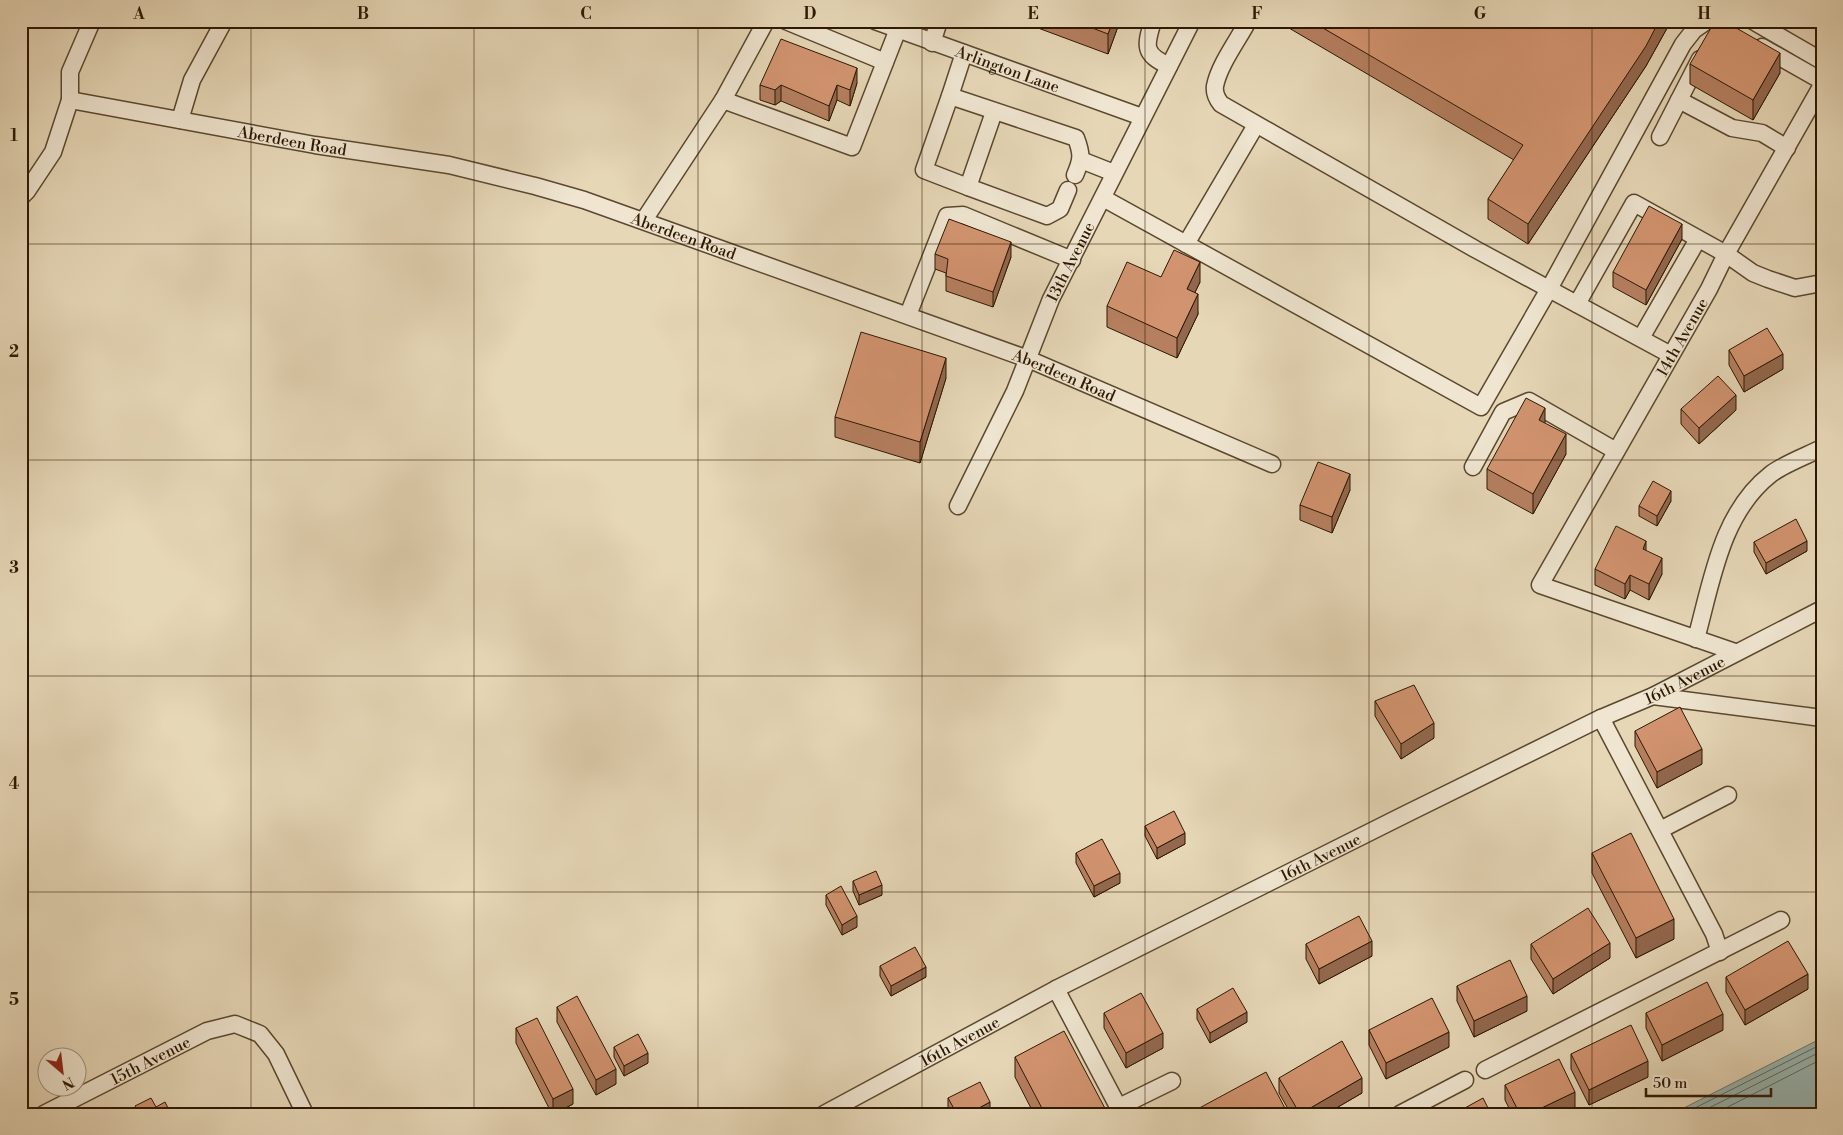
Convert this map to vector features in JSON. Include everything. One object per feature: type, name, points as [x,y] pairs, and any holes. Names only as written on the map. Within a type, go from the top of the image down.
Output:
[{"type":"street","points":[[21,197],[53,152],[70,100],[70,72],[92,21]]},
{"type":"street","points":[[180,120],[192,80],[224,21]]},
{"type":"street","points":[[644,220],[724,100],[766,21]]},
{"type":"street","points":[[786,21],[885,62]]},
{"type":"street","name":"Arlington Lane","points":[[875,21],[1142,117]]},
{"type":"street","points":[[932,43],[939,21]]},
{"type":"street","points":[[1153,21],[1147,41],[1151,55],[1169,66]]},
{"type":"street","name":"13th Avenue","points":[[958,506],[1015,391],[1051,299],[1192,21]]},
{"type":"street","points":[[1248,21],[1225,63],[1215,87],[1216,97],[1221,104],[1467,244],[1672,354]]},
{"type":"street","points":[[1103,198],[1481,408],[1549,289],[1683,44],[1694,30],[1707,21]]},
{"type":"street","points":[[1753,21],[1822,60]]},
{"type":"street","points":[[724,100],[852,147],[898,29]]},
{"type":"street","points":[[1746,37],[1822,81]]},
{"type":"street","points":[[1660,137],[1708,44]]},
{"type":"street","points":[[964,53],[924,170],[1047,216],[1060,209],[1068,190]]},
{"type":"street","name":"14th Avenue","points":[[1696,639],[1540,585],[1822,86]]},
{"type":"street","points":[[950,96],[1076,138],[1080,148],[1078,168],[1114,173]]},
{"type":"street","name":"Aberdeen Road","points":[[70,100],[314,145],[449,165],[535,186],[644,220],[783,272],[1028,359],[1272,464]]},
{"type":"street","points":[[1680,100],[1732,128],[1762,134],[1787,148]]},
{"type":"street","points":[[968,187],[994,112]]},
{"type":"street","points":[[1186,244],[1256,124]]},
{"type":"street","points":[[1577,304],[1634,203],[1726,254],[1753,273],[1795,288],[1822,284]]},
{"type":"street","points":[[908,315],[947,216],[963,215],[1072,260]]},
{"type":"street","points":[[1641,338],[1698,239]]},
{"type":"street","points":[[1473,467],[1502,412],[1529,401],[1616,451]]},
{"type":"street","points":[[1735,652],[1696,639],[1726,533],[1749,495],[1772,473],[1822,448]]},
{"type":"street","name":"16th Avenue","points":[[824,1114],[1056,989],[1601,718],[1652,696],[1822,608]]},
{"type":"street","points":[[1652,696],[1822,718]]},
{"type":"street","points":[[1601,718],[1714,934],[1720,952]]},
{"type":"street","points":[[1660,830],[1728,795]]},
{"type":"street","points":[[1485,1070],[1781,920]]},
{"type":"street","points":[[1056,989],[1121,1110],[1172,1081]]},
{"type":"street","name":"15th Avenue","points":[[44,1114],[207,1031],[234,1024],[260,1034],[276,1054],[305,1114]]},
{"type":"street","points":[[1400,1114],[1466,1080]]},
{"type":"water","points":[[1822,1038],[1822,1114],[1672,1114]]},
{"type":"building","points":[[1074,21],[1113,21],[1108,34]]},
{"type":"building","points":[[1311,21],[1659,21],[1646,46],[1528,224],[1488,199],[1523,145]]},
{"type":"building","points":[[1715,21],[1724,21],[1780,53],[1753,100],[1690,64]]},
{"type":"building","points":[[781,39],[857,68],[850,90],[837,85],[829,106],[781,85],[775,90],[760,85]]},
{"type":"building","points":[[1649,206],[1682,224],[1646,290],[1613,272]]},
{"type":"building","points":[[949,219],[1011,242],[993,292],[946,276],[948,259],[935,254]]},
{"type":"building","points":[[1174,250],[1200,262],[1187,289],[1198,294],[1177,338],[1107,306],[1127,262],[1161,277]]},
{"type":"building","points":[[1767,328],[1783,354],[1744,376],[1729,350]]},
{"type":"building","points":[[861,332],[946,358],[920,442],[835,417]]},
{"type":"building","points":[[1718,376],[1736,395],[1699,428],[1681,409]]},
{"type":"building","points":[[1526,398],[1545,408],[1539,420],[1566,434],[1533,494],[1487,469]]},
{"type":"building","points":[[1318,462],[1350,474],[1332,517],[1300,505]]},
{"type":"building","points":[[1653,481],[1671,491],[1657,516],[1639,506]]},
{"type":"building","points":[[1796,519],[1807,541],[1766,563],[1754,542]]},
{"type":"building","points":[[1616,526],[1646,541],[1643,549],[1662,558],[1649,584],[1630,575],[1625,584],[1595,569]]},
{"type":"building","points":[[1414,685],[1434,723],[1401,744],[1375,701]]},
{"type":"building","points":[[1680,707],[1702,749],[1657,772],[1635,731]]},
{"type":"building","points":[[1174,811],[1185,833],[1157,848],[1145,826]]},
{"type":"building","points":[[1631,833],[1674,919],[1636,938],[1592,853]]},
{"type":"building","points":[[1102,839],[1120,873],[1094,886],[1076,853]]},
{"type":"building","points":[[876,871],[882,885],[859,895],[853,881]]},
{"type":"building","points":[[841,886],[857,916],[842,925],[826,895]]},
{"type":"building","points":[[1588,908],[1610,943],[1553,979],[1531,944]]},
{"type":"building","points":[[1359,916],[1372,941],[1319,969],[1306,944]]},
{"type":"building","points":[[1788,941],[1808,974],[1745,1010],[1726,977]]},
{"type":"building","points":[[915,947],[926,967],[891,986],[880,966]]},
{"type":"building","points":[[1510,960],[1527,996],[1474,1021],[1457,986]]},
{"type":"building","points":[[1707,982],[1723,1014],[1662,1045],[1646,1013]]},
{"type":"building","points":[[1233,988],[1247,1012],[1210,1033],[1197,1009]]},
{"type":"building","points":[[1141,993],[1163,1033],[1126,1053],[1104,1013]]},
{"type":"building","points":[[577,996],[616,1069],[596,1080],[557,1007]]},
{"type":"building","points":[[1432,998],[1449,1032],[1386,1063],[1369,1030]]},
{"type":"building","points":[[537,1018],[573,1089],[553,1099],[516,1028]]},
{"type":"building","points":[[1631,1025],[1648,1061],[1589,1090],[1571,1054]]},
{"type":"building","points":[[1064,1031],[1108,1114],[1045,1114],[1015,1057]]},
{"type":"building","points":[[638,1034],[648,1053],[624,1066],[614,1047]]},
{"type":"building","points":[[1342,1041],[1362,1078],[1300,1114],[1279,1078]]},
{"type":"building","points":[[1559,1059],[1575,1092],[1529,1114],[1520,1114],[1505,1085]]},
{"type":"building","points":[[1266,1072],[1288,1114],[1193,1114],[1192,1112]]},
{"type":"building","points":[[980,1082],[990,1102],[968,1114],[957,1114],[948,1098]]},
{"type":"building","points":[[151,1098],[156,1107],[165,1102],[171,1114],[132,1114],[138,1111],[135,1106]]},
{"type":"building","points":[[1483,1098],[1491,1114],[1454,1114]]},
{"type":"building","points":[[187,1109],[190,1114],[177,1114]]}]
